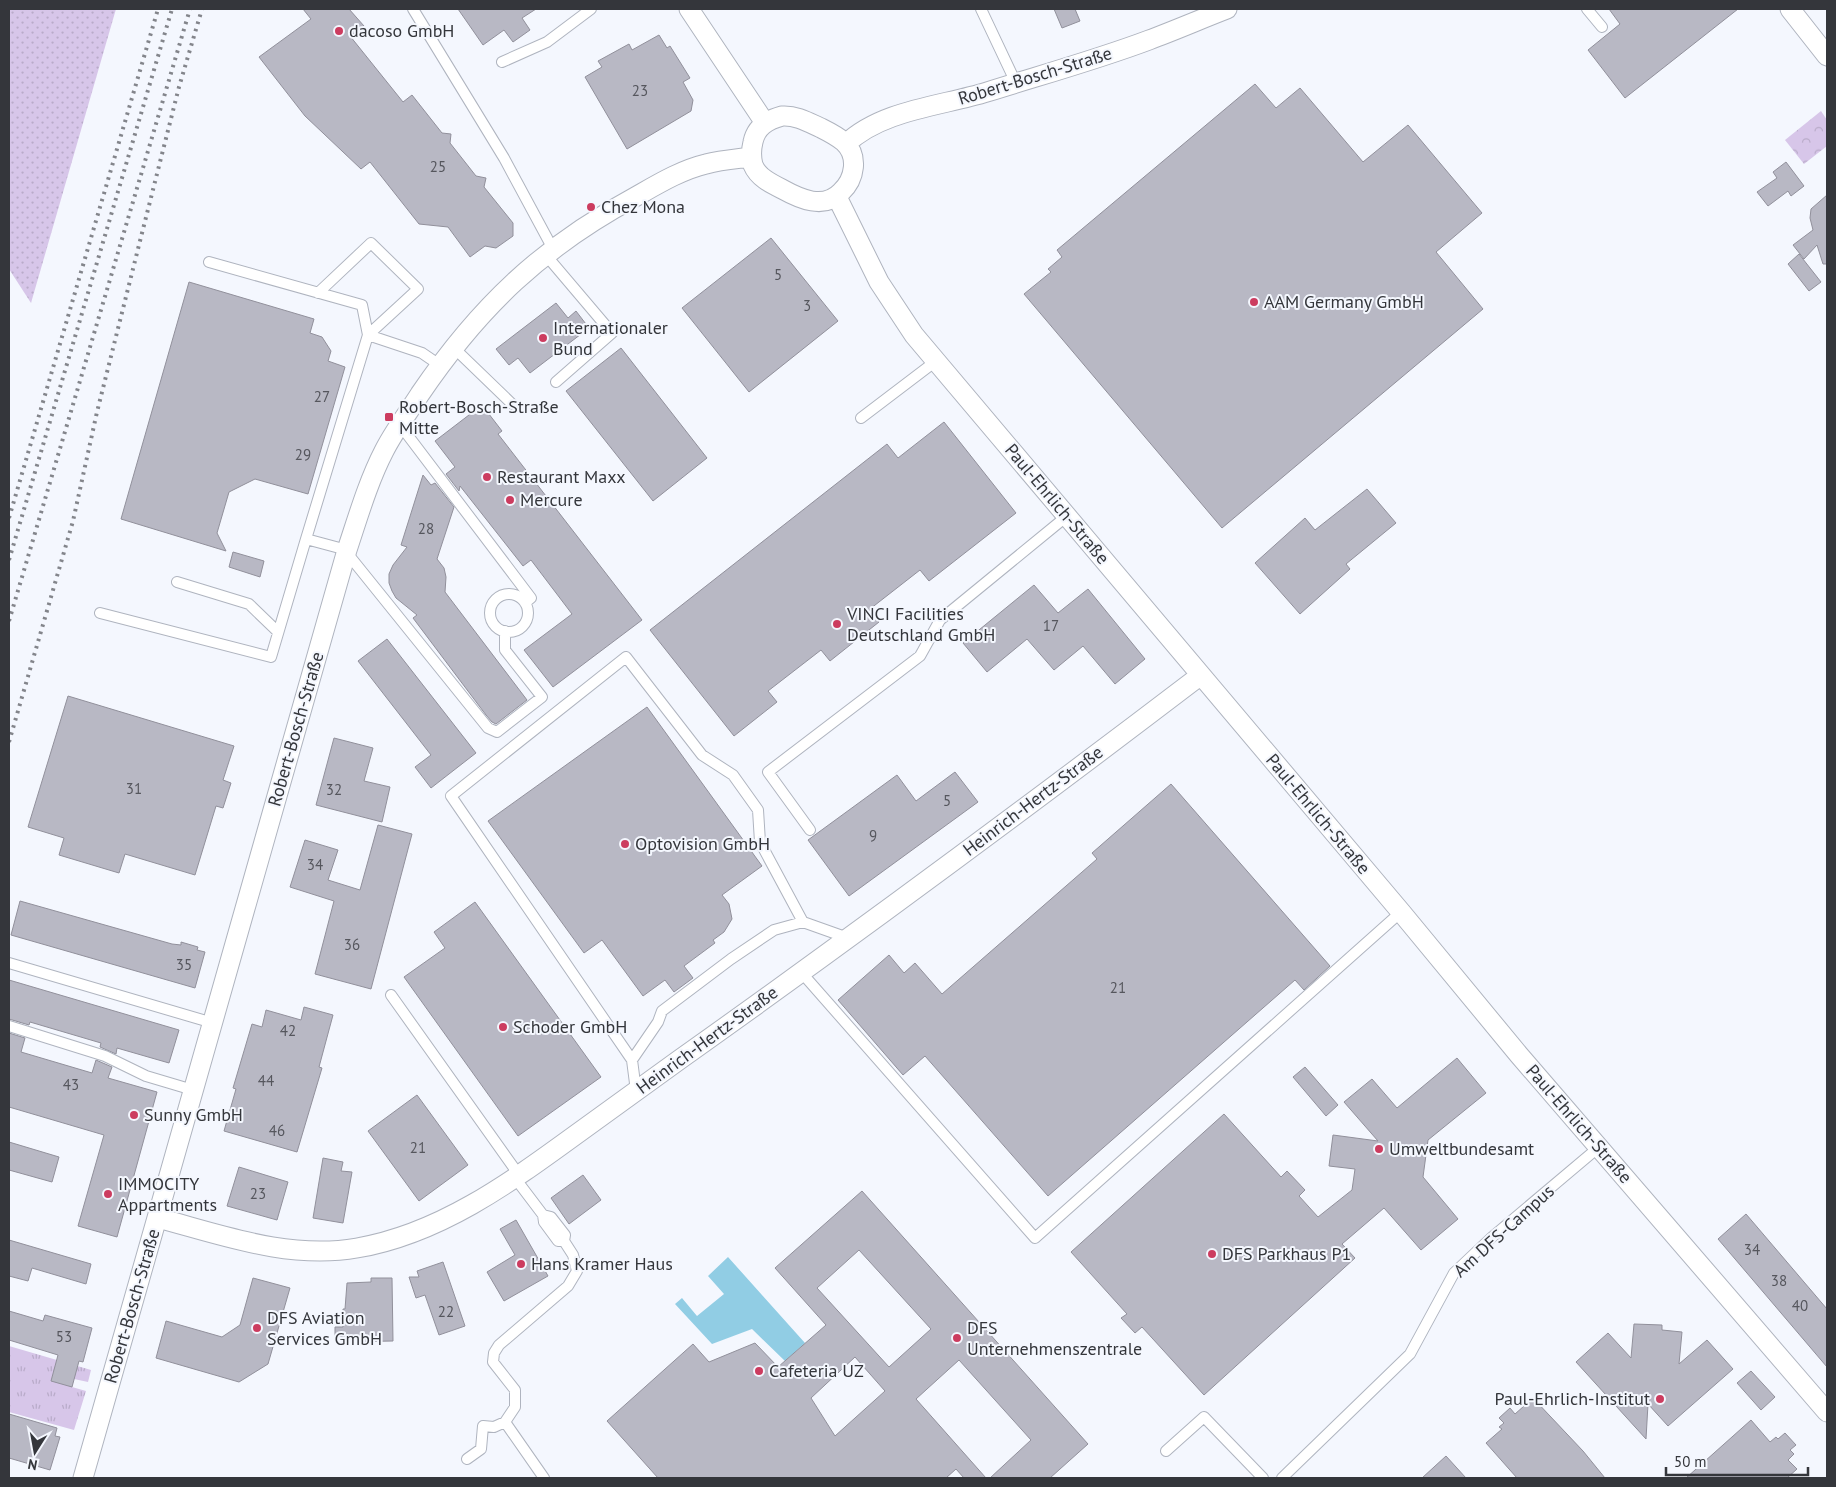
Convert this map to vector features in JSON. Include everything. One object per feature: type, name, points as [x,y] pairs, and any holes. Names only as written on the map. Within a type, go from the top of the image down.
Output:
[{"type":"street","points":[[688,9],[765,123]]},
{"type":"street","name":"Robert-Bosch-Straße","points":[[846,144],[858,133],[884,120],[1016,83],[1150,40],[1227,9]]},
{"type":"street","points":[[1790,9],[1827,56]]},
{"type":"street","points":[[782,116],[796,117],[839,137],[846,144],[852,153],[853,170],[851,179],[836,197],[821,202],[801,199],[769,183],[762,178],[754,166],[751,157],[754,139],[760,127],[782,116]]},
{"type":"street","name":"Robert-Bosch-Straße","points":[[83,1478],[347,552],[374,473],[387,446],[440,366],[484,311],[513,282],[549,252],[608,211],[684,171],[707,163],[751,157]]},
{"type":"street","name":"Paul-Ehrlich-Straße","points":[[836,197],[879,282],[914,335],[1519,1054],[1827,1412]]},
{"type":"street","name":"Heinrich-Hertz-Straße","points":[[158,1218],[274,1248],[307,1252],[334,1252],[360,1248],[415,1232],[465,1209],[517,1177],[802,972],[1201,676]]},
{"type":"lane","points":[[413,9],[504,158],[549,252],[612,333],[556,382]]},
{"type":"lane","points":[[502,62],[547,42],[591,9]]},
{"type":"lane","points":[[981,9],[1016,83]]},
{"type":"lane","points":[[1587,9],[1602,27]]},
{"type":"lane","points":[[318,293],[371,243],[418,289],[368,335]]},
{"type":"lane","points":[[100,613],[271,658],[368,335],[362,305],[209,262]]},
{"type":"lane","points":[[368,335],[422,353],[440,366]]},
{"type":"lane","points":[[454,348],[512,404]]},
{"type":"lane","points":[[861,418],[936,360]]},
{"type":"lane","points":[[400,425],[531,598],[524,602]]},
{"type":"lane","points":[[810,830],[768,772],[920,656],[940,620],[1067,516]]},
{"type":"lane","points":[[306,539],[347,552],[488,728],[497,732],[542,697],[505,650],[505,631]]},
{"type":"lane","points":[[177,582],[249,604],[278,632]]},
{"type":"lane","points":[[508,594],[514,595],[524,602],[528,613],[525,622],[516,630],[505,631],[494,625],[491,620],[490,611],[497,598],[508,594]]},
{"type":"lane","points":[[636,1092],[632,1060],[451,796],[626,656],[702,755],[732,775],[758,810],[760,842],[803,922]]},
{"type":"lane","points":[[802,972],[1035,1238],[1401,912]]},
{"type":"lane","points":[[632,1060],[658,1022],[662,1011],[731,959],[774,930],[803,922],[848,938]]},
{"type":"lane","points":[[9,963],[213,1023]]},
{"type":"lane","points":[[391,995],[543,1215],[551,1217],[564,1235],[564,1242],[573,1255],[577,1271],[568,1286],[499,1344],[494,1353],[493,1362],[515,1390],[515,1407],[505,1422],[494,1427],[483,1426],[481,1449],[467,1459]]},
{"type":"lane","points":[[9,1026],[105,1056],[146,1076],[193,1090]]},
{"type":"lane","name":"Am DFS-Campus","points":[[1282,1478],[1410,1354],[1454,1273],[1599,1147]]},
{"type":"lane","points":[[1166,1451],[1204,1417],[1263,1478]]},
{"type":"lane","points":[[505,1422],[544,1478]]},
{"type":"green space","points":[[9,9],[116,9],[31,303],[9,269]]},
{"type":"green space","points":[[1821,111],[1827,120],[1827,146],[1804,164],[1785,140]]},
{"type":"green space","points":[[9,1346],[91,1370],[88,1382],[74,1379],[72,1387],[86,1391],[74,1430],[9,1412]]},
{"type":"water","points":[[728,1257],[805,1343],[785,1361],[752,1329],[712,1344],[675,1304],[682,1298],[697,1316],[724,1294],[708,1276]]},
{"type":"building","points":[[303,9],[349,9],[364,26],[350,36],[403,102],[412,95],[442,133],[451,134],[450,143],[476,176],[486,178],[484,187],[513,223],[513,236],[496,248],[485,246],[470,257],[448,227],[419,224],[370,162],[361,169],[305,116],[259,57],[311,19]]},
{"type":"building","points":[[458,9],[536,9],[522,18],[530,30],[513,42],[504,30],[483,45]]},
{"type":"building","points":[[1054,9],[1075,9],[1080,21],[1062,28]]},
{"type":"building","points":[[1609,9],[1738,9],[1625,98],[1588,50],[1620,24]]},
{"type":"building","points":[[659,35],[667,48],[670,46],[690,78],[683,82],[693,100],[691,111],[627,149],[585,77],[602,67],[598,61],[629,44],[632,50]]},
{"type":"building","name":"AAM Germany GmbH","points":[[1255,84],[1276,108],[1300,88],[1363,162],[1408,125],[1482,213],[1436,252],[1483,309],[1222,528],[1024,294],[1051,272],[1048,269],[1062,257],[1057,250]]},
{"type":"building","points":[[1786,162],[1804,186],[1791,196],[1788,191],[1768,206],[1757,192],[1777,178],[1773,172]]},
{"type":"building","points":[[1827,195],[1827,264],[1823,264],[1817,245],[1804,259],[1793,245],[1813,230],[1810,218],[1811,209]]},
{"type":"building","points":[[771,238],[838,321],[749,392],[682,308]]},
{"type":"building","points":[[1799,254],[1821,282],[1809,291],[1788,264]]},
{"type":"building","points":[[189,282],[314,319],[310,333],[322,337],[331,351],[328,361],[345,367],[308,494],[255,479],[229,492],[217,533],[226,551],[121,519]]},
{"type":"building","name":"Internationaler Bund","points":[[556,303],[568,318],[576,311],[589,328],[530,373],[518,358],[509,365],[496,349]]},
{"type":"building","points":[[621,348],[707,458],[653,501],[566,391]]},
{"type":"building","points":[[482,405],[502,431],[498,434],[642,620],[553,687],[524,650],[572,614],[531,560],[523,566],[460,486],[459,491],[446,474],[455,467],[435,441]]},
{"type":"building","points":[[944,422],[1016,513],[929,581],[920,570],[870,609],[879,622],[830,661],[821,650],[768,691],[777,702],[734,736],[650,630],[887,444],[898,458]]},
{"type":"building","points":[[423,475],[431,485],[435,483],[454,507],[437,559],[444,568],[446,577],[445,592],[527,700],[496,724],[486,715],[413,618],[417,615],[396,598],[389,583],[389,574],[393,565],[407,547],[401,545]]},
{"type":"building","points":[[1367,489],[1396,523],[1346,564],[1350,569],[1300,614],[1255,563],[1305,518],[1315,530]]},
{"type":"building","points":[[233,552],[264,561],[260,577],[229,567]]},
{"type":"building","points":[[1034,585],[1058,613],[1088,589],[1145,659],[1115,684],[1083,646],[1054,670],[1027,639],[987,672],[963,643]]},
{"type":"building","points":[[387,639],[476,753],[431,788],[415,767],[431,755],[358,661]]},
{"type":"building","points":[[68,696],[234,746],[223,780],[231,783],[223,808],[216,806],[195,875],[125,854],[119,873],[59,855],[64,838],[28,827]]},
{"type":"building","name":"Optovision GmbH","points":[[647,707],[762,866],[722,895],[729,904],[732,919],[724,932],[713,940],[715,943],[684,966],[693,978],[674,992],[665,980],[643,996],[602,940],[584,953],[488,821]]},
{"type":"building","points":[[334,738],[373,748],[364,781],[390,787],[382,822],[316,805]]},
{"type":"building","points":[[955,772],[978,802],[849,896],[808,840],[897,775],[916,801]]},
{"type":"building","points":[[1171,784],[1330,966],[1304,990],[1295,980],[1048,1196],[925,1056],[903,1075],[838,1000],[889,955],[904,973],[915,963],[942,994],[1097,859],[1092,853]]},
{"type":"building","points":[[378,825],[412,834],[371,989],[315,974],[334,901],[290,887],[305,840],[338,850],[328,880],[360,890]]},
{"type":"building","points":[[20,901],[172,944],[181,945],[181,942],[198,947],[197,950],[205,952],[195,988],[11,935]]},
{"type":"building","name":"Schoder GmbH","points":[[475,902],[601,1077],[518,1136],[404,977],[445,948],[434,932]]},
{"type":"building","points":[[9,980],[179,1030],[169,1063],[117,1048],[116,1054],[100,1047],[101,1043],[30,1022],[29,1025],[9,1019]]},
{"type":"building","points":[[304,1007],[333,1015],[319,1067],[322,1068],[297,1152],[224,1131],[236,1089],[233,1088],[252,1024],[262,1027],[266,1010],[301,1020]]},
{"type":"building","points":[[9,1033],[25,1038],[21,1052],[92,1073],[96,1060],[112,1067],[108,1078],[157,1092],[117,1237],[78,1226],[104,1135],[9,1107]]},
{"type":"building","name":"DFS Parkhaus P1","points":[[1457,1058],[1486,1093],[1428,1140],[1423,1177],[1458,1219],[1421,1250],[1384,1208],[1342,1244],[1355,1258],[1204,1395],[1142,1327],[1135,1333],[1121,1318],[1127,1314],[1071,1252],[1224,1114],[1281,1177],[1287,1171],[1305,1190],[1299,1196],[1318,1217],[1352,1190],[1355,1169],[1329,1166],[1333,1135],[1378,1141],[1344,1102],[1372,1079],[1397,1108]]},
{"type":"building","points":[[1305,1067],[1338,1105],[1326,1116],[1293,1077]]},
{"type":"building","points":[[417,1095],[468,1165],[419,1201],[368,1131]]},
{"type":"building","points":[[9,1142],[59,1157],[52,1182],[9,1170]]},
{"type":"building","points":[[323,1158],[343,1162],[341,1171],[352,1172],[343,1223],[313,1218]]},
{"type":"building","points":[[239,1167],[288,1182],[277,1220],[227,1206]]},
{"type":"building","points":[[583,1175],[601,1200],[569,1224],[551,1198]]},
{"type":"building","name":"DFS Unternehmenszentrale","points":[[862,1191],[1088,1444],[1050,1478],[990,1478],[1031,1440],[959,1360],[916,1399],[986,1478],[964,1478],[956,1469],[946,1478],[658,1478],[607,1421],[693,1344],[709,1362],[755,1343],[778,1367],[826,1325],[775,1268]],"holes":[[[859,1250],[931,1329],[889,1367],[817,1288]],[[855,1357],[885,1391],[835,1436],[811,1398]]]},
{"type":"building","points":[[1746,1214],[1827,1309],[1827,1367],[1718,1239]]},
{"type":"building","name":"Hans Kramer Haus","points":[[516,1220],[548,1276],[504,1301],[487,1272],[515,1255],[500,1229]]},
{"type":"building","points":[[9,1240],[91,1264],[86,1284],[32,1268],[28,1281],[9,1276]]},
{"type":"building","points":[[443,1262],[465,1326],[439,1335],[425,1295],[416,1298],[409,1277],[419,1277],[417,1271]]},
{"type":"building","name":"DFS Aviation Services GmbH","points":[[253,1278],[290,1288],[268,1364],[239,1382],[156,1358],[166,1321],[222,1337],[240,1325]]},
{"type":"building","points":[[371,1278],[392,1278],[393,1341],[335,1342],[335,1327],[343,1327],[343,1309],[345,1309],[347,1283],[371,1282]]},
{"type":"building","points":[[9,1311],[43,1321],[45,1315],[92,1328],[83,1362],[79,1361],[72,1387],[51,1381],[58,1355],[9,1340]]},
{"type":"building","points":[[1634,1324],[1662,1325],[1662,1330],[1682,1332],[1679,1364],[1707,1340],[1733,1369],[1668,1426],[1648,1404],[1646,1439],[1576,1362],[1608,1333],[1631,1358]]},
{"type":"building","points":[[1751,1371],[1775,1397],[1761,1410],[1737,1383]]},
{"type":"building","points":[[1533,1398],[1583,1451],[1605,1478],[1517,1478],[1486,1443],[1502,1429],[1499,1427],[1504,1423],[1499,1418],[1510,1408],[1515,1414]]},
{"type":"building","points":[[9,1414],[57,1428],[55,1436],[60,1437],[50,1470],[9,1458]]},
{"type":"building","points":[[1751,1420],[1770,1442],[1776,1437],[1778,1439],[1785,1433],[1796,1445],[1790,1450],[1794,1454],[1788,1460],[1797,1469],[1787,1478],[1686,1478]]},
{"type":"building","points":[[1446,1456],[1466,1478],[1422,1478]]},
{"type":"railway","points":[[9,518],[158,9]]},
{"type":"railway","points":[[9,560],[172,9]]},
{"type":"railway","points":[[9,621],[190,9]]},
{"type":"railway","points":[[9,742],[73,521],[97,412],[140,241],[179,87],[202,9]]},
{"type":"place","name":"dacoso GmbH","points":[[339,31]]},
{"type":"place","name":"Chez Mona","points":[[591,207]]},
{"type":"place","name":"AAM Germany GmbH","points":[[1254,302]]},
{"type":"place","name":"Internationaler Bund","points":[[543,338]]},
{"type":"place","name":"Robert-Bosch-Straße Mitte","points":[[389,417]]},
{"type":"place","name":"Restaurant Maxx","points":[[487,477]]},
{"type":"place","name":"Mercure","points":[[510,500]]},
{"type":"place","name":"VINCI Facilities Deutschland GmbH","points":[[837,624]]},
{"type":"place","name":"Optovision GmbH","points":[[625,844]]},
{"type":"place","name":"Schoder GmbH","points":[[503,1027]]},
{"type":"place","name":"Sunny GmbH","points":[[134,1115]]},
{"type":"place","name":"Umweltbundesamt","points":[[1379,1149]]},
{"type":"place","name":"IMMOCITY Appartments","points":[[108,1194]]},
{"type":"place","name":"DFS Parkhaus P1","points":[[1212,1254]]},
{"type":"place","name":"Hans Kramer Haus","points":[[521,1264]]},
{"type":"place","name":"DFS Aviation Services GmbH","points":[[257,1328]]},
{"type":"place","name":"DFS Unternehmenszentrale","points":[[957,1338]]},
{"type":"place","name":"Cafeteria UZ","points":[[759,1371]]},
{"type":"place","name":"Paul-Ehrlich-Institut","points":[[1660,1399]]}]
